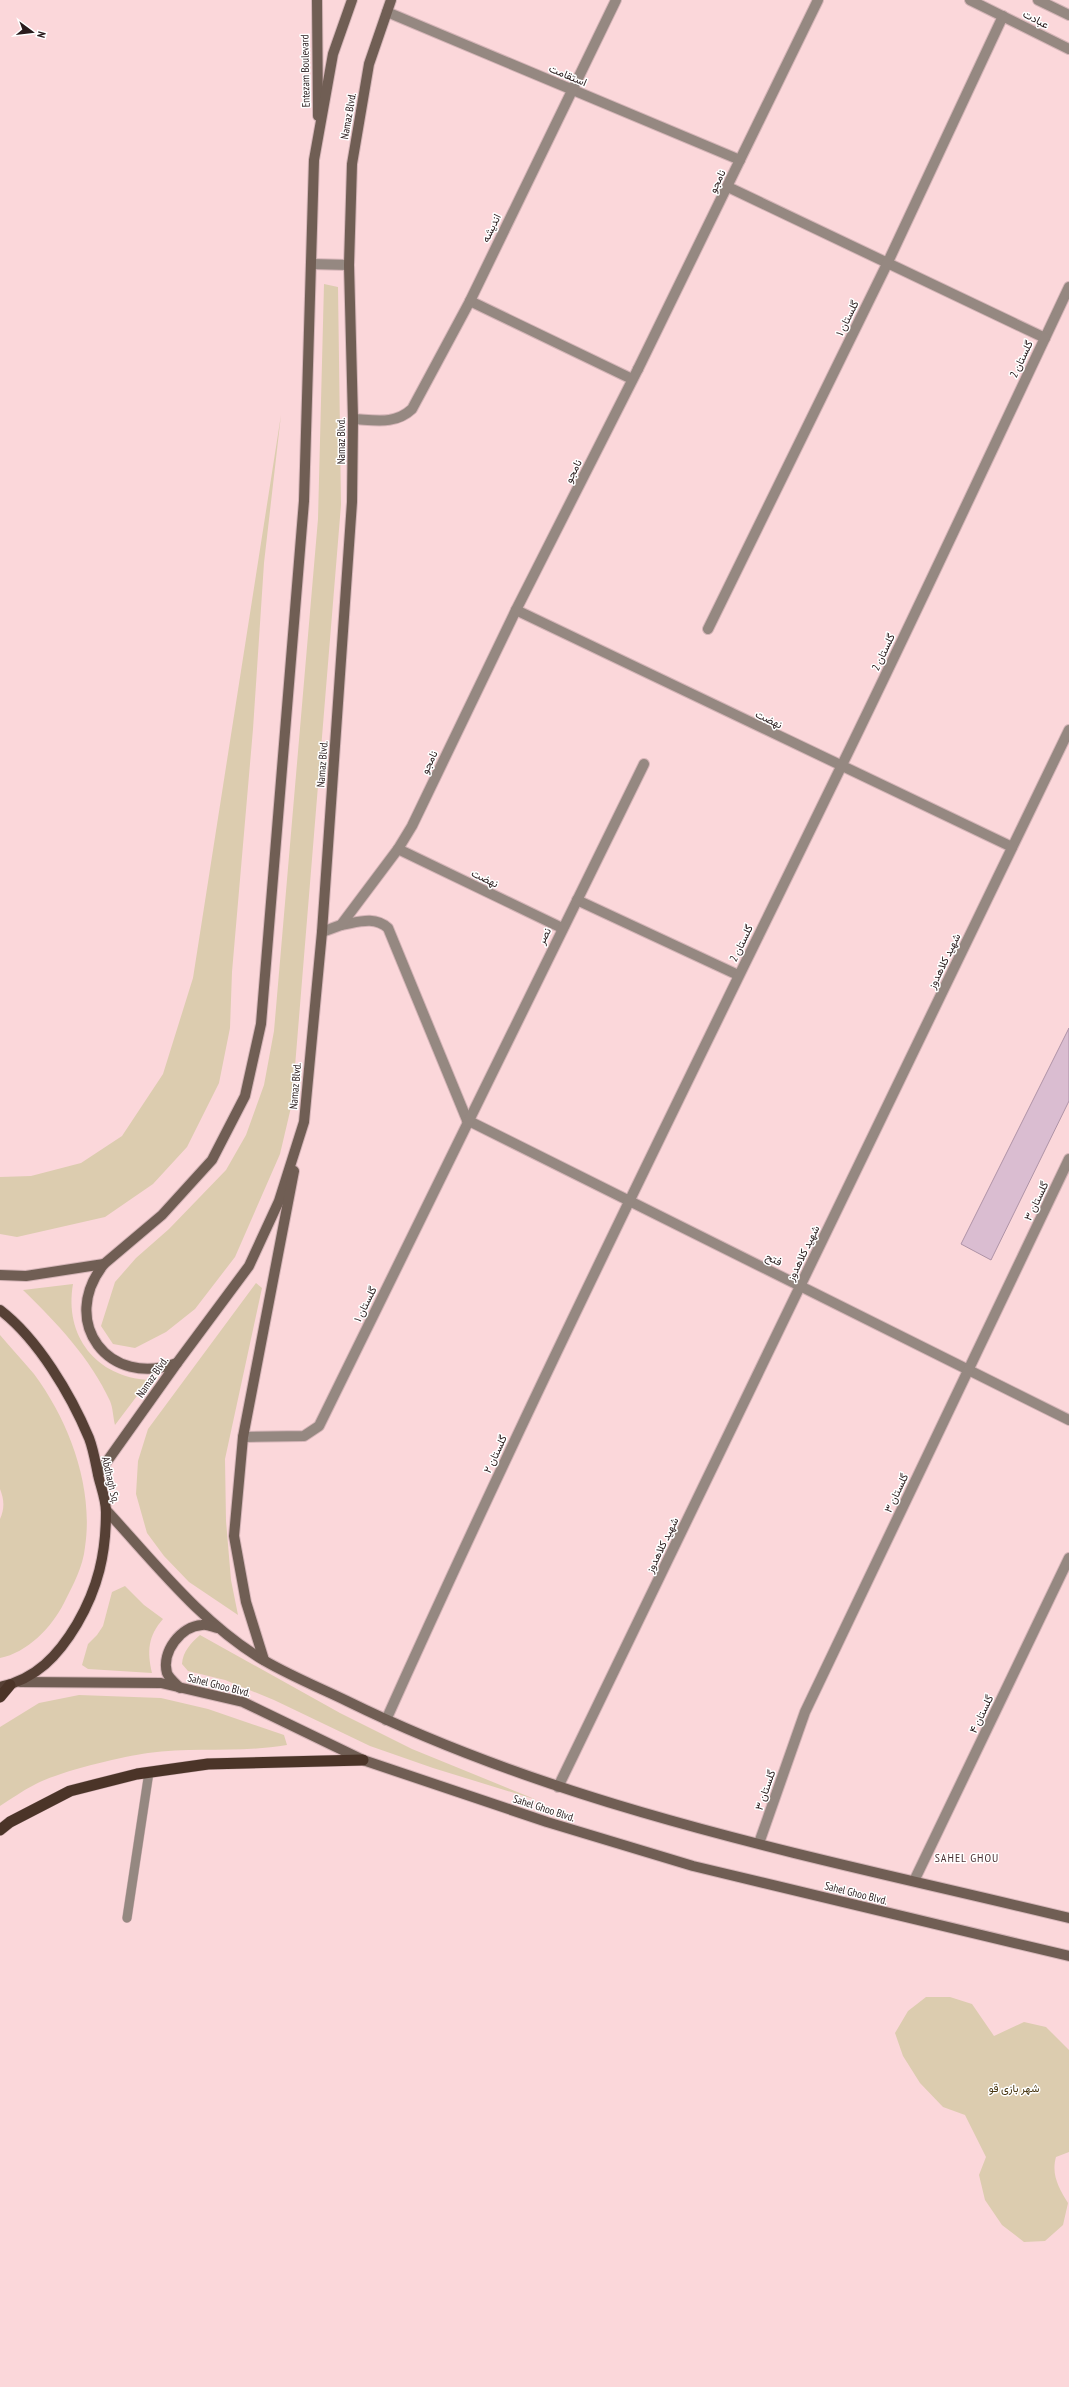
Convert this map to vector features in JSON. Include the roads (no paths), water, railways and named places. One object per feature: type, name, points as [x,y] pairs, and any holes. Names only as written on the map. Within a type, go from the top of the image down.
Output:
[{"type":"highway","points":[[0,1697],[10,1685]]},
{"type":"highway","points":[[0,1830],[10,1822],[70,1791],[149,1772],[208,1764],[363,1760]]},
{"type":"main road","name":"Entezam Boulevard","points":[[317,0],[318,142]]},
{"type":"main road","points":[[347,0],[347,13]]},
{"type":"main road","points":[[177,1363],[162,1368],[146,1370],[130,1368],[115,1362],[103,1352],[93,1339],[87,1324],[85,1308],[88,1292],[94,1277],[104,1264],[162,1215],[212,1160],[245,1096],[261,1024],[304,501],[314,160],[333,54],[352,0]]},
{"type":"main road","name":"Namaz Blvd.","points":[[98,1474],[177,1363],[250,1266],[279,1201],[304,1122],[322,932],[352,502],[353,419],[349,265],[352,164],[369,64],[391,0]]},
{"type":"main road","points":[[264,1660],[246,1602],[234,1536],[243,1437],[304,1122]]},
{"type":"main road","points":[[0,1275],[26,1276],[104,1264]]},
{"type":"main road","name":"Abdhagh Sq.","points":[[0,1310],[10,1318],[57,1374],[90,1439],[106,1510],[104,1555],[91,1599],[68,1639],[38,1672],[10,1685]]},
{"type":"main road","points":[[106,1510],[196,1609],[264,1660],[406,1730],[558,1787],[702,1830],[1069,1918]]},
{"type":"main road","points":[[180,1688],[167,1675],[166,1662],[172,1645],[185,1630],[202,1625],[222,1629]]},
{"type":"main road","name":"Sahel Ghoo Blvd.","points":[[10,1685],[161,1683],[243,1702],[363,1760],[547,1822],[693,1866],[1069,1956]]},
{"type":"street","name":"اندیشه","points":[[353,419],[393,420],[403,418],[412,409],[470,301],[616,0]]},
{"type":"street","name":"نامجو","points":[[342,925],[398,849],[412,826],[516,610],[638,369],[818,0]]},
{"type":"street","name":"عبادت","points":[[970,0],[1069,49]]},
{"type":"street","name":"عبادت","points":[[1038,0],[1069,15]]},
{"type":"street","name":"استقامت","points":[[387,12],[740,160]]},
{"type":"street","name":"گلستان ۱","points":[[708,629],[887,264],[1003,16]]},
{"type":"street","points":[[728,187],[1045,338]]},
{"type":"street","points":[[312,264],[349,265]]},
{"type":"street","name":"گلستان 2","points":[[629,1200],[841,767],[1069,287]]},
{"type":"street","points":[[470,301],[632,379]]},
{"type":"street","name":"نهضت","points":[[516,610],[841,767],[1012,847]]},
{"type":"street","name":"شهید کلاهدوز","points":[[558,1787],[1069,730]]},
{"type":"street","name":"نصر","points":[[467,1120],[644,764]]},
{"type":"street","name":"نهضت","points":[[398,849],[562,928]]},
{"type":"street","points":[[577,900],[738,975]]},
{"type":"street","points":[[322,932],[342,925],[371,920],[382,922],[388,928],[467,1120]]},
{"type":"street","name":"گلستان ۱","points":[[243,1437],[304,1436],[319,1426],[467,1120]]},
{"type":"street","name":"فتح","points":[[467,1120],[1069,1420]]},
{"type":"street","name":"گلستان ۳","points":[[759,1843],[805,1712],[1069,1159]]},
{"type":"street","name":"گلستان ۲","points":[[386,1720],[457,1563],[629,1200]]},
{"type":"street","name":"گلستان ۴","points":[[914,1881],[1069,1558]]},
{"type":"lane","points":[[127,1918],[149,1772]]},
{"type":"district","name":"SAHEL GHOU","points":[[967,1858]]},
{"type":"park label","name":"شهر بازی قو","points":[[1014,2088]]}]
